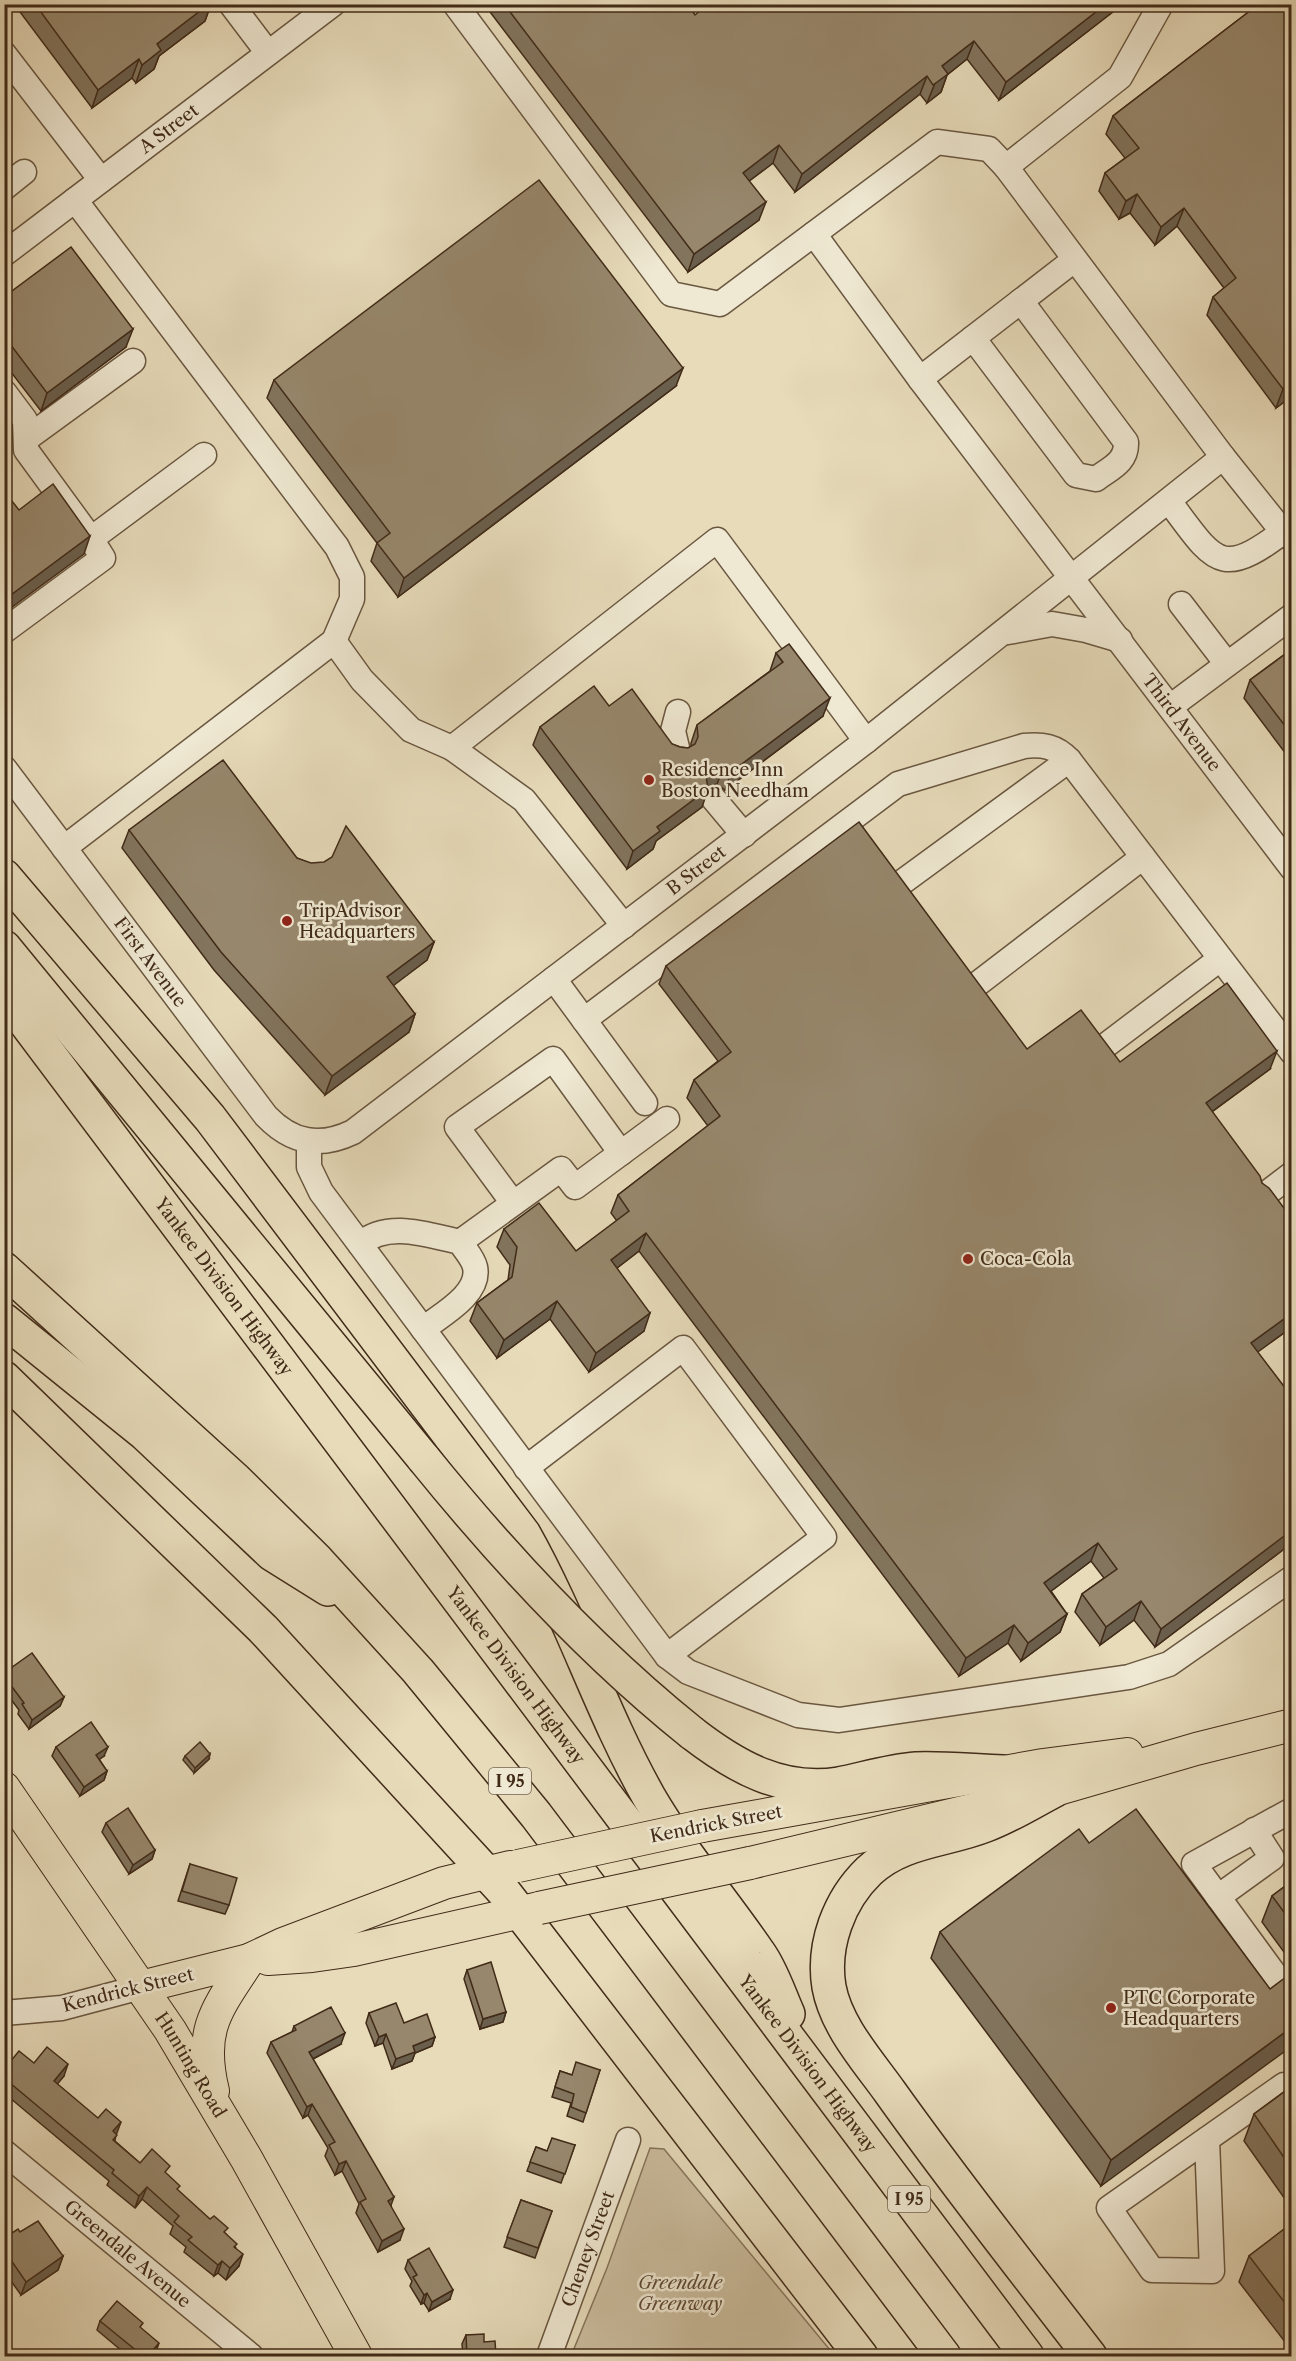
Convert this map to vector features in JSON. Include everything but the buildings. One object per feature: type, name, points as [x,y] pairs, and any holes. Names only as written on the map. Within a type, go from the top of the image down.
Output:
[{"type":"highway","points":[[4,876],[210,1118],[524,1534],[561,1603],[609,1718],[639,1777],[680,1845],[761,1955],[816,2073]]},
{"type":"highway","points":[[4,947],[499,1548],[560,1614],[614,1667],[692,1733],[744,1769],[764,1778],[802,1785],[826,1785],[915,1769],[1003,1772]]},
{"type":"highway","name":"Yankee Division Highway","points":[[4,994],[1027,2356]]},
{"type":"highway","name":"I 95","points":[[4,1269],[210,1454],[368,1615],[467,1729],[536,1815],[944,2356]]},
{"type":"highway","points":[[4,1320],[145,1434],[272,1554],[368,1615]]},
{"type":"highway","points":[[4,1378],[263,1629],[502,1869],[861,2356]]},
{"type":"highway","points":[[1055,1790],[986,1825],[906,1848],[871,1870],[852,1890],[842,1909],[830,1943],[827,1966],[833,2001],[854,2040],[922,2137],[1090,2356]]},
{"type":"main road","name":"Kendrick Street","points":[[141,1987],[249,1960],[335,1953],[750,1863],[1055,1790],[1197,1749],[1292,1725]]},
{"type":"main road","name":"Kendrick Street","points":[[249,1960],[283,1944],[432,1887],[502,1869],[702,1826],[1003,1772],[1093,1758],[1197,1749]]},
{"type":"main road","name":"Hunting Road","points":[[4,1788],[141,1987],[219,2112],[356,2356]]},
{"type":"main road","points":[[219,2112],[208,2063],[209,2030],[217,2008],[249,1960]]},
{"type":"street","points":[[231,4],[268,53]]},
{"type":"street","name":"A Street","points":[[6,248],[75,200],[333,4]]},
{"type":"street","points":[[455,4],[671,294],[720,304],[937,142],[989,149],[1006,166],[1223,457],[1289,532],[1245,557],[1225,559],[1216,557],[1202,546],[1169,501]]},
{"type":"street","points":[[1006,166],[1120,77],[1161,4]]},
{"type":"street","points":[[4,54],[101,180]]},
{"type":"street","points":[[4,188],[24,172]]},
{"type":"street","points":[[64,848],[334,641],[352,599],[352,577],[337,547],[75,200]]},
{"type":"street","name":"Third Avenue","points":[[814,234],[920,379],[1292,868]]},
{"type":"street","points":[[920,379],[1074,260]]},
{"type":"street","points":[[973,338],[1076,475],[1096,479],[1122,460],[1126,452],[1126,442],[1021,301]]},
{"type":"street","points":[[26,439],[134,361]]},
{"type":"street","points":[[4,392],[25,420],[26,450],[103,558],[4,631]]},
{"type":"street","points":[[91,539],[204,455]]},
{"type":"street","name":"B Street","points":[[309,1142],[331,1141],[358,1128],[866,741],[1006,632],[1223,457]]},
{"type":"street","points":[[453,748],[717,540],[813,685],[866,741]]},
{"type":"street","points":[[1181,604],[1227,664]]},
{"type":"street","points":[[1170,707],[1292,616]]},
{"type":"street","points":[[1006,632],[1052,624],[1086,630],[1120,640]]},
{"type":"street","points":[[334,641],[362,680],[411,730],[453,748],[524,800],[624,926]]},
{"type":"street","points":[[678,712],[673,731],[678,752]]},
{"type":"street","points":[[584,1020],[898,784],[916,776],[1035,745],[1053,748],[1069,760],[1292,1053]]},
{"type":"street","points":[[901,883],[1069,760]]},
{"type":"street","name":"First Avenue","points":[[4,768],[256,1105],[284,1132],[309,1142]]},
{"type":"street","points":[[713,798],[744,835]]},
{"type":"street","points":[[976,986],[1143,857]]},
{"type":"street","points":[[1105,1046],[1220,959]]},
{"type":"street","points":[[554,979],[645,1102]]},
{"type":"street","points":[[513,1203],[457,1127],[553,1059],[621,1154]]},
{"type":"street","points":[[460,1242],[561,1169],[575,1187],[667,1119]]},
{"type":"street","points":[[309,1142],[309,1167],[316,1185],[667,1656],[688,1672],[798,1715],[839,1720],[1143,1674],[1180,1657],[1281,1590],[1292,1578]]},
{"type":"street","points":[[1268,1193],[1292,1174]]},
{"type":"street","points":[[360,1244],[374,1234],[392,1231],[412,1232],[460,1242],[473,1262],[474,1283],[465,1296],[423,1329]]},
{"type":"street","points":[[526,1467],[683,1348],[810,1518],[824,1537],[667,1656]]},
{"type":"street","points":[[1289,1994],[1194,1864],[1292,1810]]},
{"type":"street","points":[[1218,1897],[1272,1858],[1254,1830]]},
{"type":"street","name":"Kendrick Street","points":[[4,2013],[62,2008],[141,1987]]},
{"type":"street","points":[[1207,2139],[1212,2271],[1152,2270],[1108,2208],[1289,2081]]},
{"type":"street","name":"Cheney Street","points":[[549,2356],[628,2140]]},
{"type":"street","name":"Greendale Avenue","points":[[9,2163],[235,2352]]},
{"type":"green space","name":"Greendale Greenway","points":[[650,2148],[664,2149],[835,2356],[571,2356],[607,2268]]},
{"type":"place","name":"Residence Inn Boston Needham","points":[[649,780]]},
{"type":"place","name":"TripAdvisor Headquarters","points":[[287,921]]},
{"type":"place","name":"Coca-Cola","points":[[968,1259]]},
{"type":"place","name":"PTC Corporate Headquarters","points":[[1111,2008]]}]
